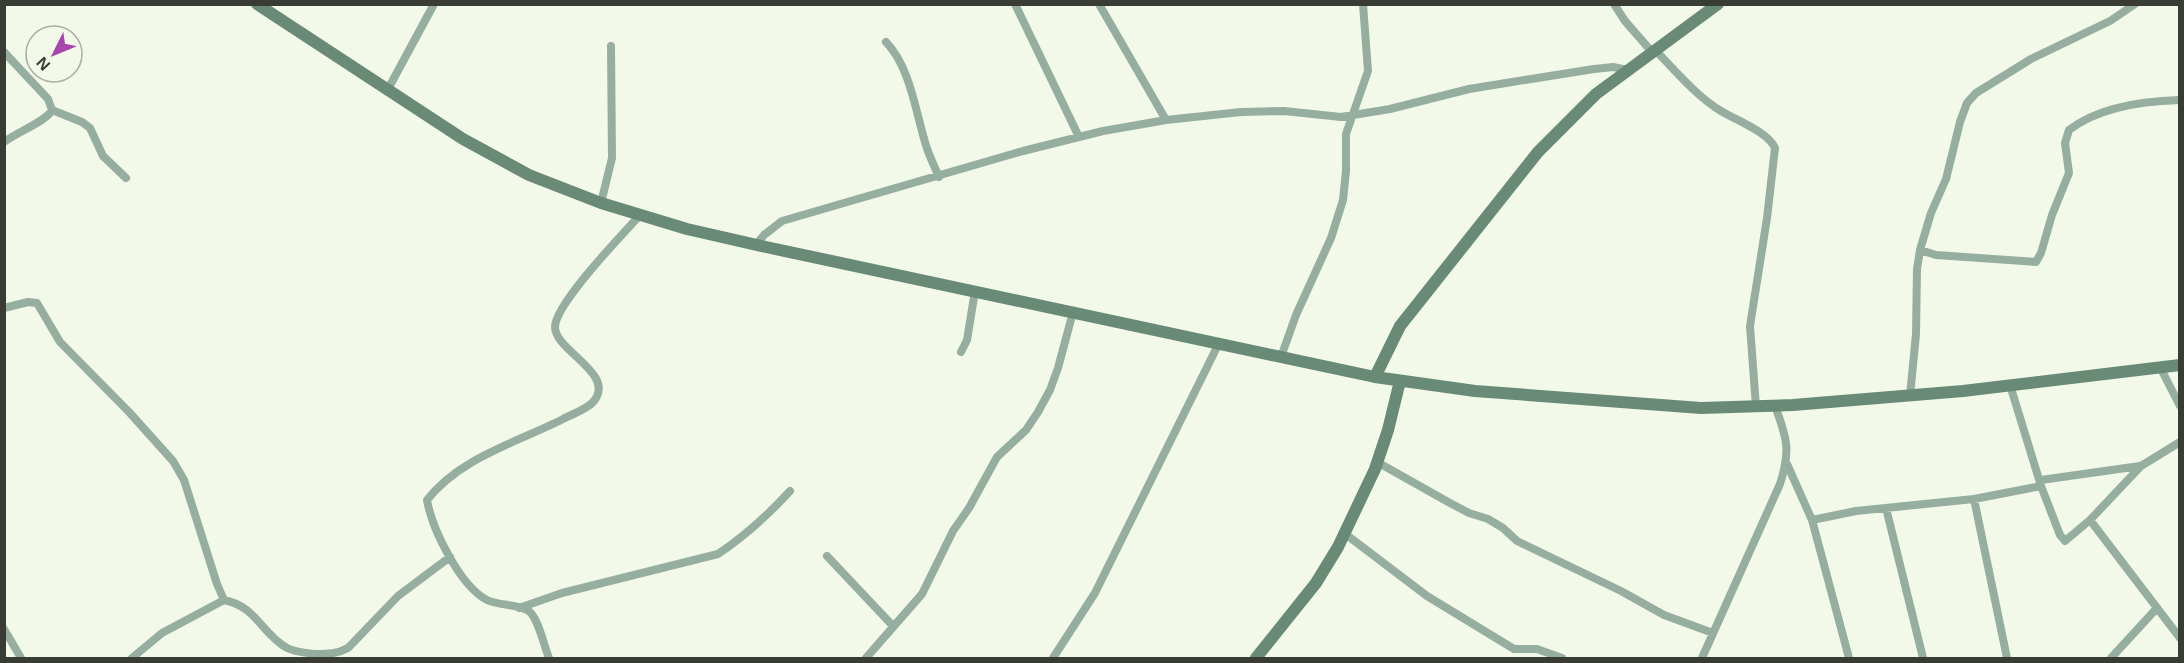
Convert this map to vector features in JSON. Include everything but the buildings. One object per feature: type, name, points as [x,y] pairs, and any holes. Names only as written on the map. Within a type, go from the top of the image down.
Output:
[{"type":"main road","points":[[257,4],[463,140],[529,175],[601,203],[687,230],[1375,377],[1475,391],[1701,408],[1775,406],[1910,396],[2180,365]]},
{"type":"main road","points":[[1375,377],[1400,326],[1538,152],[1596,94],[1718,4]]},
{"type":"main road","points":[[1256,658],[1316,584],[1338,547],[1377,462],[1388,430],[1400,381]]},
{"type":"street","points":[[387,91],[434,4]]},
{"type":"street","points":[[1016,4],[1079,137]]},
{"type":"street","points":[[1099,4],[1166,120]]},
{"type":"street","points":[[1281,357],[1296,315],[1331,238],[1343,200],[1346,134],[1368,71],[1363,4]]},
{"type":"street","points":[[1614,4],[1625,21],[1703,98],[1718,110],[1772,141],[1775,148],[1767,218],[1750,326],[1756,406]]},
{"type":"street","points":[[1910,396],[1917,334],[1917,269],[1920,249],[1931,213],[1946,179],[1967,103],[1976,93],[2031,59],[2110,21],[2135,4]]},
{"type":"street","points":[[886,42],[896,51],[925,144],[939,177]]},
{"type":"street","points":[[601,203],[612,158],[611,46]]},
{"type":"street","points":[[4,52],[48,99],[52,110],[82,122],[90,128],[104,156],[126,178]]},
{"type":"street","points":[[756,245],[782,221],[939,177],[1014,153],[1079,137],[1166,120],[1252,111],[1352,116],[1512,81],[1613,67],[1627,70]]},
{"type":"street","points":[[1920,249],[1936,255],[2036,262],[2069,173],[2065,143],[2069,130],[2113,109],[2180,100]]},
{"type":"street","points":[[4,142],[17,132],[48,117],[52,110]]},
{"type":"street","points":[[549,658],[533,615],[525,608],[500,605],[474,592],[464,582],[430,516],[427,500],[438,486],[468,463],[593,403],[598,394],[597,381],[582,360],[563,345],[556,335],[555,324],[573,292],[640,215]]},
{"type":"street","points":[[961,352],[967,340],[975,291]]},
{"type":"street","points":[[4,308],[28,302],[37,303],[60,342],[129,412],[173,461],[184,480],[224,600]]},
{"type":"street","points":[[866,658],[922,594],[953,531],[969,508],[997,457],[1026,430],[1038,412],[1050,390],[1058,368],[1073,312]]},
{"type":"street","points":[[1053,658],[1095,593],[1219,343]]},
{"type":"street","points":[[2160,367],[2180,406]]},
{"type":"street","points":[[2010,386],[2062,540],[2068,540],[2090,520],[2141,466],[2180,442]]},
{"type":"street","points":[[1702,658],[1787,464],[1788,444],[1775,406]]},
{"type":"street","points":[[1377,462],[1450,503],[1488,519],[1503,528],[1517,542],[1621,591],[1664,615],[1713,633]]},
{"type":"street","points":[[1787,464],[1812,520],[1849,658]]},
{"type":"street","points":[[1812,520],[1886,507],[1974,499],[2041,483],[2141,466]]},
{"type":"street","points":[[519,608],[571,591],[718,554],[740,540],[790,491]]},
{"type":"street","points":[[1974,499],[2007,658]]},
{"type":"street","points":[[1886,507],[1923,658]]},
{"type":"street","points":[[2090,520],[2180,638]]},
{"type":"street","points":[[1344,533],[1427,596],[1514,649],[1537,649],[1562,658]]},
{"type":"street","points":[[827,555],[893,626]]},
{"type":"street","points":[[132,658],[162,633],[224,600],[244,606],[289,650],[313,654],[337,654],[348,648],[398,596],[450,557]]},
{"type":"street","points":[[2111,658],[2157,608]]},
{"type":"street","points":[[4,629],[21,658]]}]
